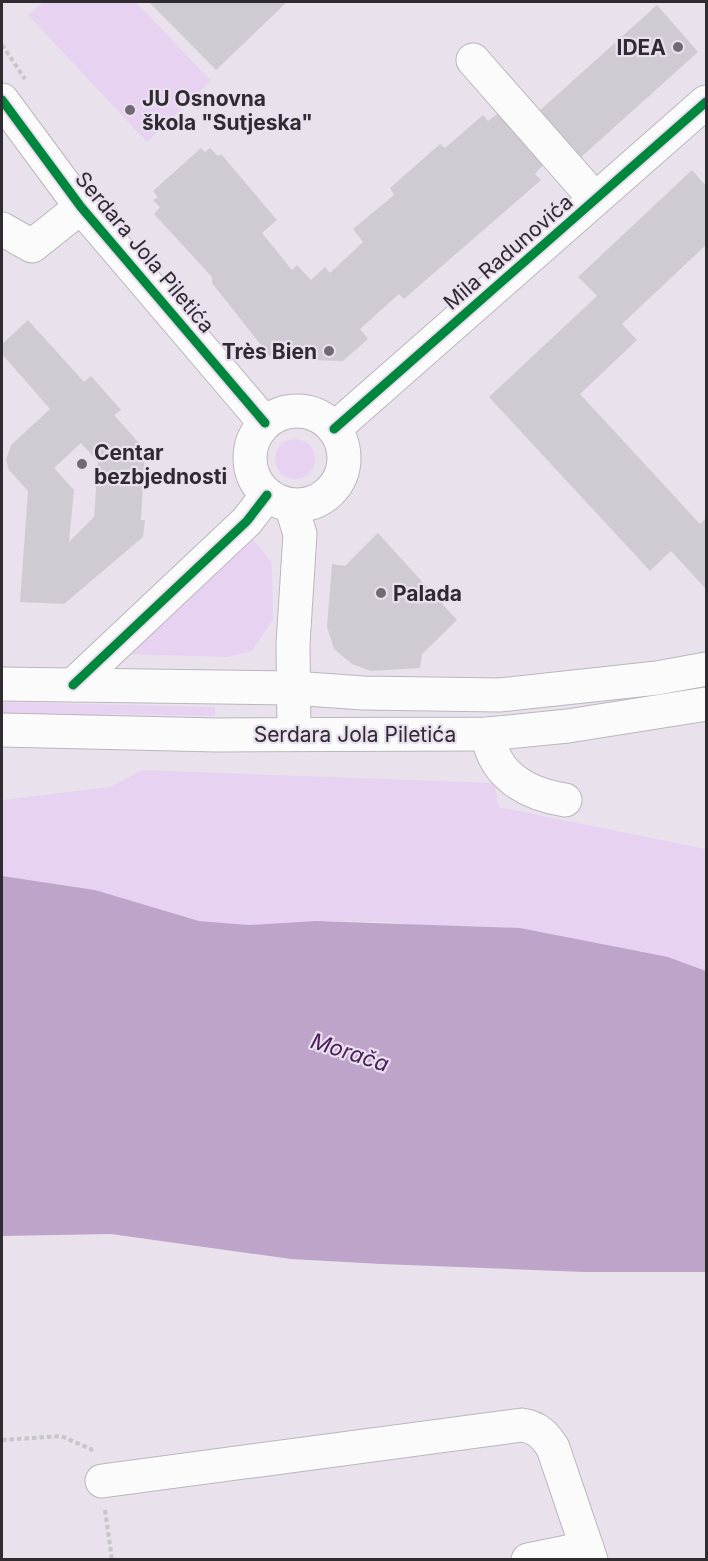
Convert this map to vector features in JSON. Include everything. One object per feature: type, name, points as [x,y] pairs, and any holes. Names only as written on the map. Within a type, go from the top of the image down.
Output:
[{"type":"street","points":[[473,60],[595,199]]},
{"type":"street","name":"Serdara Jola Piletića","points":[[2,100],[81,207],[266,423]]},
{"type":"street","name":"Mila Radunovića","points":[[334,429],[706,102]]},
{"type":"street","points":[[2,229],[32,246],[81,207]]},
{"type":"street","points":[[73,685],[247,521],[279,500],[307,504],[322,498],[334,488],[342,473],[344,450],[334,429],[323,418],[309,412],[293,411],[278,415],[266,423],[254,440],[250,459],[255,479],[279,500],[300,534],[293,688],[294,734]]},
{"type":"street","name":"Serdara Jola Piletića","points":[[2,684],[293,688],[363,693],[499,695],[657,678],[706,669]]},
{"type":"street","name":"Serdara Jola Piletića","points":[[2,730],[217,735],[488,734],[568,726],[706,704]]},
{"type":"street","points":[[488,734],[494,756],[509,777],[544,797],[565,800]]},
{"type":"street","points":[[102,1480],[522,1425],[539,1431],[552,1448],[589,1554],[528,1560]]},
{"type":"shaded area","points":[[43,2],[136,2],[211,81],[147,142],[28,15]]},
{"type":"shaded area","points":[[295,439],[309,445],[315,459],[309,473],[295,479],[281,473],[275,459],[281,445]]},
{"type":"shaded area","points":[[252,538],[272,563],[273,620],[252,651],[228,657],[122,654]]},
{"type":"shaded area","points":[[2,702],[215,707],[215,716],[111,714],[2,722]]},
{"type":"shaded area","points":[[142,770],[494,783],[499,807],[706,849],[706,971],[668,957],[390,922],[316,921],[248,925],[199,921],[95,890],[2,876],[2,800],[110,787]]},
{"type":"water","name":"Morača","points":[[2,876],[95,890],[199,921],[248,925],[316,921],[520,928],[668,957],[706,971],[706,1272],[584,1272],[381,1264],[291,1259],[111,1234],[2,1236]]},
{"type":"building","points":[[149,2],[287,2],[216,70]]},
{"type":"building","points":[[657,5],[698,52],[579,159],[537,113]]},
{"type":"building","points":[[497,114],[500,118],[504,115],[542,160],[543,165],[535,174],[541,180],[404,299],[399,294],[360,329],[368,339],[343,361],[272,359],[212,283],[212,277],[154,214],[160,207],[153,200],[158,197],[153,191],[201,148],[205,152],[210,148],[218,156],[221,154],[277,220],[262,233],[292,270],[297,265],[311,280],[325,267],[330,273],[363,242],[353,229],[394,195],[390,188],[440,144],[445,148],[483,115],[488,121]]},
{"type":"building","points":[[692,170],[706,186],[706,245],[622,324],[637,340],[580,394],[700,524],[706,518],[706,589],[671,551],[650,571],[489,397],[597,296],[578,277]]},
{"type":"building","points":[[28,320],[84,382],[91,376],[121,410],[114,415],[145,450],[141,520],[145,520],[143,537],[64,604],[20,602],[28,491],[9,470],[6,460],[11,445],[50,409],[2,354],[2,344]],"holes":[[[81,443],[98,462],[94,517],[69,542],[74,490],[54,468]]]},
{"type":"building","name":"Palada","points":[[378,533],[457,620],[422,654],[420,668],[371,671],[352,664],[334,649],[327,627],[332,564],[345,566]]},
{"type":"cycle path","points":[[2,100],[81,207],[265,423]]},
{"type":"cycle path","points":[[334,429],[706,102]]},
{"type":"cycle path","points":[[73,685],[247,521],[267,495]]},
{"type":"place","name":"IDEA","points":[[678,47]]},
{"type":"place","name":"JU Osnovna škola \"Sutjeska\"","points":[[130,110]]},
{"type":"place","name":"Très Bien","points":[[329,351]]},
{"type":"place","name":"Centar bezbjednosti","points":[[82,464]]},
{"type":"place","name":"Palada","points":[[381,593]]}]
